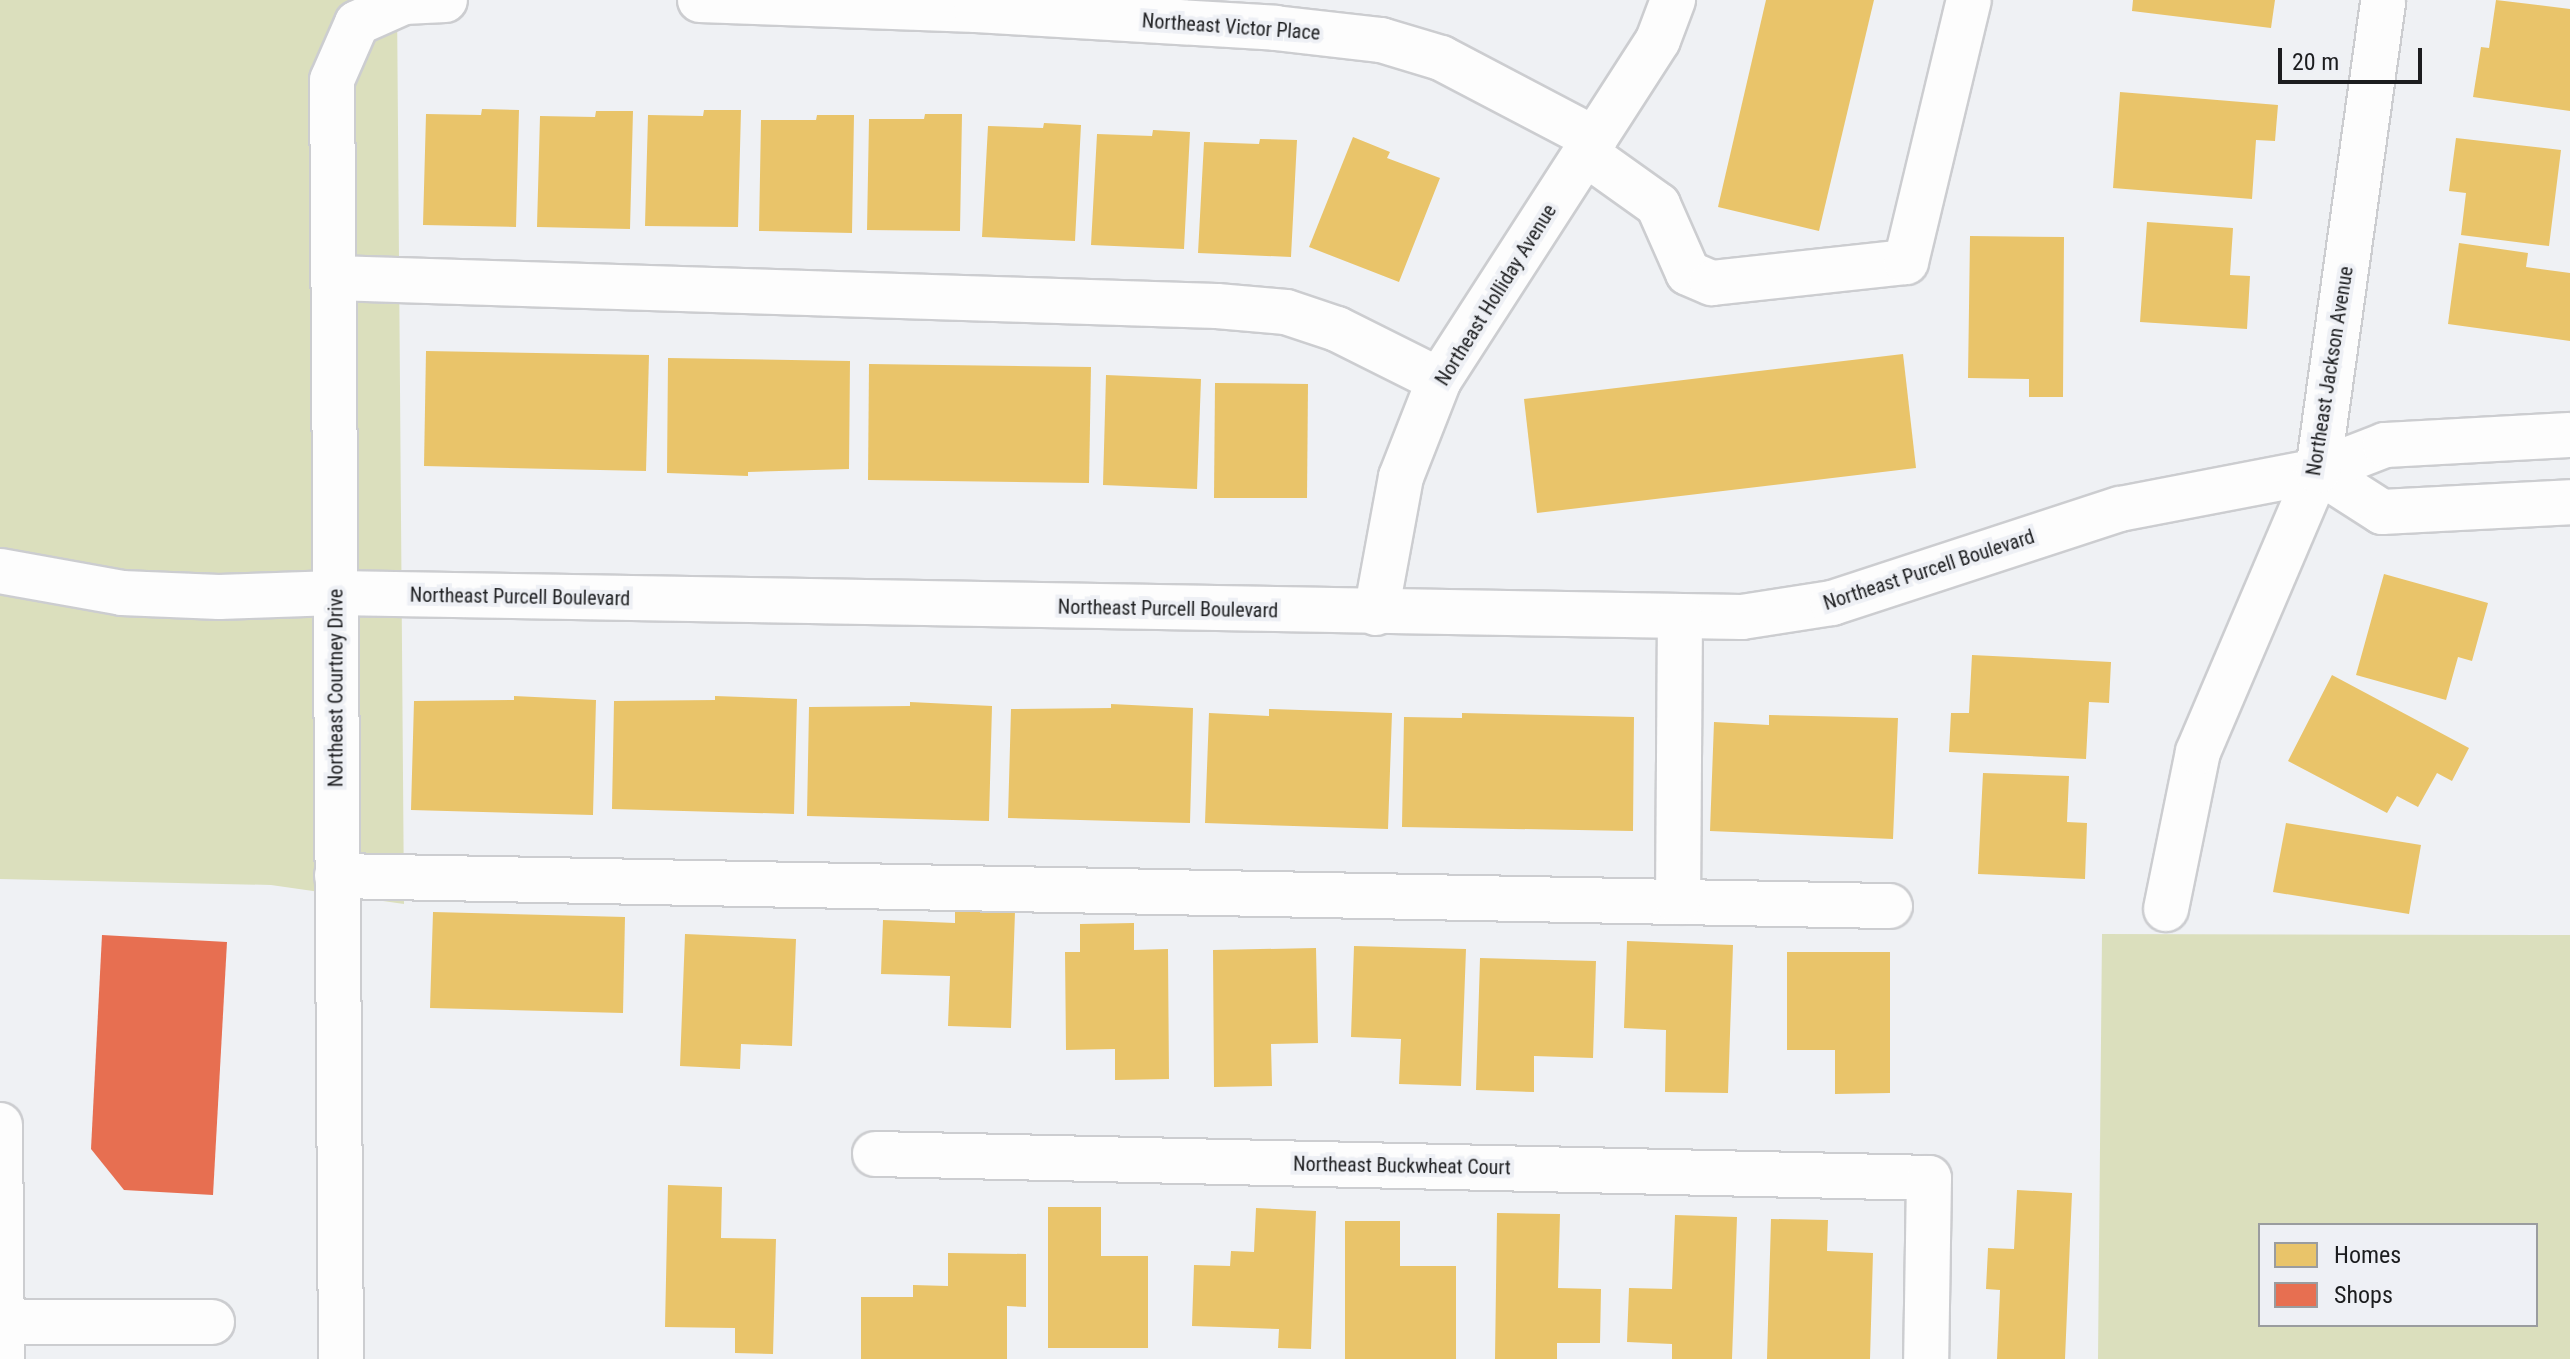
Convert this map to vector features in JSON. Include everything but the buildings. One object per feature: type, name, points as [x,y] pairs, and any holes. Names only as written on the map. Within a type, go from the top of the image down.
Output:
[{"type":"street","name":"Northeast Courtney Drive","points":[[341,1359],[332,80],[357,23],[404,2],[445,0]]},
{"type":"street","name":"Northeast Victor Place","points":[[700,0],[976,5],[1275,28],[1381,40],[1441,58],[1590,146],[1658,205],[1688,273],[1712,283],[1906,262],[1969,0]]},
{"type":"street","name":"Northeast Holliday Avenue","points":[[1376,613],[1401,477],[1439,380],[1658,40],[1673,0]]},
{"type":"street","name":"Northeast Jackson Avenue","points":[[2166,909],[2198,752],[2318,471],[2383,0]]},
{"type":"street","points":[[334,278],[1217,306],[1286,312],[1337,329],[1439,380]]},
{"type":"street","name":"Northeast Purcell Boulevard","points":[[0,571],[122,593],[219,597],[335,593],[1742,617],[1832,603],[2120,509],[2318,471],[2385,445],[2570,435]]},
{"type":"street","points":[[2318,471],[2382,512],[2570,502]]},
{"type":"street","points":[[1678,902],[1680,617]]},
{"type":"street","points":[[337,876],[1890,906]]},
{"type":"street","points":[[0,1125],[2,1341],[212,1322]]},
{"type":"street","name":"Northeast Buckwheat Court","points":[[875,1154],[1929,1178],[1926,1359]]},
{"type":"green space","points":[[0,0],[397,0],[404,904],[271,885],[0,879]]},
{"type":"green space","points":[[2102,934],[2570,935],[2570,1359],[2098,1359]]}]
